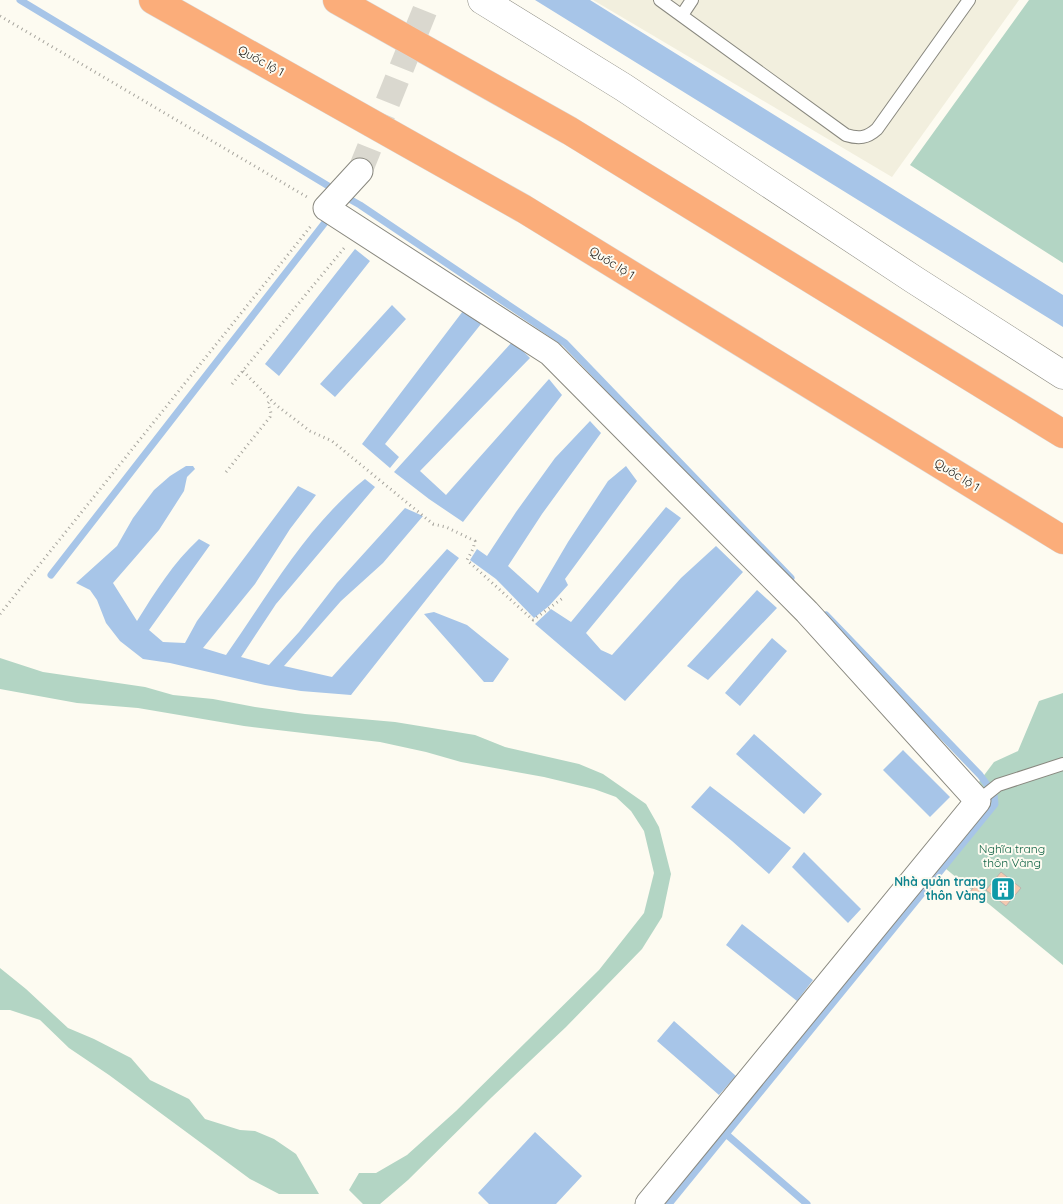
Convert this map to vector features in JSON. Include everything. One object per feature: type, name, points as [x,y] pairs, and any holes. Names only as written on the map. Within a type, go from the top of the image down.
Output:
[{"type":"highway","name":"Quốc lộ 1","points":[[153,0],[524,209],[1059,528]]},
{"type":"highway","points":[[337,0],[570,131],[1063,434]]},
{"type":"main road","points":[[482,0],[622,87],[913,279],[1063,375]]},
{"type":"street","points":[[360,171],[332,212],[550,353],[807,612],[978,801],[648,1204]]},
{"type":"lane","points":[[660,0],[846,134],[856,138],[868,136],[877,129],[969,0]]},
{"type":"lane","points":[[682,15],[692,0]]},
{"type":"lane","points":[[978,801],[998,785],[1063,764]]},
{"type":"path","points":[[0,16],[332,212],[0,614]]},
{"type":"path","points":[[232,384],[360,229]]},
{"type":"path","points":[[243,370],[271,400],[310,431],[332,441],[433,524],[446,526],[475,541],[467,560],[533,620],[563,598]]},
{"type":"path","points":[[226,472],[270,417],[272,413],[268,403],[271,400]]},
{"type":"shaded area","points":[[593,0],[1019,0],[892,177]]},
{"type":"green space","points":[[1029,0],[1063,0],[1063,263],[910,165]]},
{"type":"green space","points":[[0,658],[43,672],[145,687],[173,695],[213,699],[305,714],[395,722],[475,735],[505,747],[579,764],[603,774],[646,804],[659,827],[671,874],[662,917],[642,949],[566,1027],[408,1180],[380,1204],[363,1204],[349,1190],[359,1173],[376,1173],[407,1155],[456,1111],[599,970],[644,913],[654,873],[644,831],[631,811],[616,797],[594,789],[544,777],[461,762],[380,742],[244,726],[138,708],[77,703],[0,689]]},
{"type":"green space","name":"Nghĩa trang thôn Vàng","points":[[1063,693],[1063,965],[940,864],[992,800],[979,782],[994,762],[1018,751],[1039,701]]},
{"type":"green space","points":[[0,968],[68,1028],[131,1058],[150,1080],[189,1099],[205,1119],[240,1130],[255,1131],[274,1139],[296,1154],[319,1194],[279,1194],[250,1179],[109,1075],[69,1048],[40,1020],[10,1010],[0,1010]]},
{"type":"water","points":[[535,0],[590,0],[1063,295],[1063,327]]},
{"type":"water","points":[[355,249],[370,261],[279,376],[265,364]]},
{"type":"water","points":[[392,305],[406,319],[335,397],[320,384]]},
{"type":"water","points":[[463,311],[485,319],[385,444],[399,457],[390,468],[362,444]]},
{"type":"water","points":[[513,341],[530,358],[420,471],[446,495],[549,379],[562,395],[463,522],[394,472]]},
{"type":"water","points":[[590,421],[601,433],[542,514],[508,566],[538,593],[568,542],[608,481],[626,466],[637,481],[565,579],[568,585],[549,606],[534,618],[496,579],[470,560],[477,549],[487,556],[555,458]]},
{"type":"water","points":[[186,466],[193,466],[195,469],[187,477],[184,491],[159,530],[113,583],[137,621],[165,578],[190,548],[199,539],[210,545],[149,630],[163,642],[185,643],[197,621],[298,486],[316,495],[290,529],[255,584],[203,648],[226,655],[306,540],[324,518],[365,479],[375,487],[276,604],[241,657],[269,665],[299,632],[337,583],[405,508],[423,516],[383,563],[341,601],[284,666],[332,677],[447,549],[459,558],[351,695],[301,691],[265,685],[170,663],[143,659],[120,641],[106,623],[97,600],[90,590],[76,583],[117,546],[133,518],[154,490],[170,476]]},
{"type":"water","points":[[666,507],[681,518],[586,633],[601,650],[612,655],[681,578],[716,546],[743,572],[625,701],[535,624],[551,609],[571,622]]},
{"type":"water","points":[[757,590],[777,608],[708,680],[687,666]]},
{"type":"water","points":[[434,612],[467,625],[509,659],[493,682],[484,682],[424,614]]},
{"type":"water","points":[[772,638],[787,651],[740,706],[725,693]]},
{"type":"water","points":[[754,734],[822,794],[804,814],[736,754]]},
{"type":"water","points":[[903,750],[950,797],[930,817],[883,770]]},
{"type":"water","points":[[710,786],[791,848],[769,874],[691,807]]},
{"type":"water","points":[[804,852],[861,909],[848,923],[792,867]]},
{"type":"water","points":[[742,924],[813,980],[797,1001],[726,945]]},
{"type":"water","points":[[674,1021],[736,1076],[719,1095],[657,1041]]},
{"type":"water","points":[[535,1132],[582,1176],[556,1204],[489,1204],[478,1193]]},
{"type":"building","name":"Nhà quản trang thôn Vàng","points":[[1001,872],[1021,888],[1006,906],[986,890]]},
{"type":"building","points":[[978,882],[984,887],[975,898],[969,893]]},
{"type":"waterway","points":[[20,0],[335,190]]},
{"type":"waterway","points":[[344,196],[565,343],[791,578]]},
{"type":"waterway","points":[[51,575],[330,216]]},
{"type":"waterway","points":[[669,1204],[995,804],[994,794],[980,775],[826,615]]},
{"type":"waterway","points":[[726,1134],[807,1204]]},
{"type":"tunnel","points":[[360,171],[429,0]]},
{"type":"place","name":"Nhà quản trang thôn Vàng","points":[[1003,889]]}]
